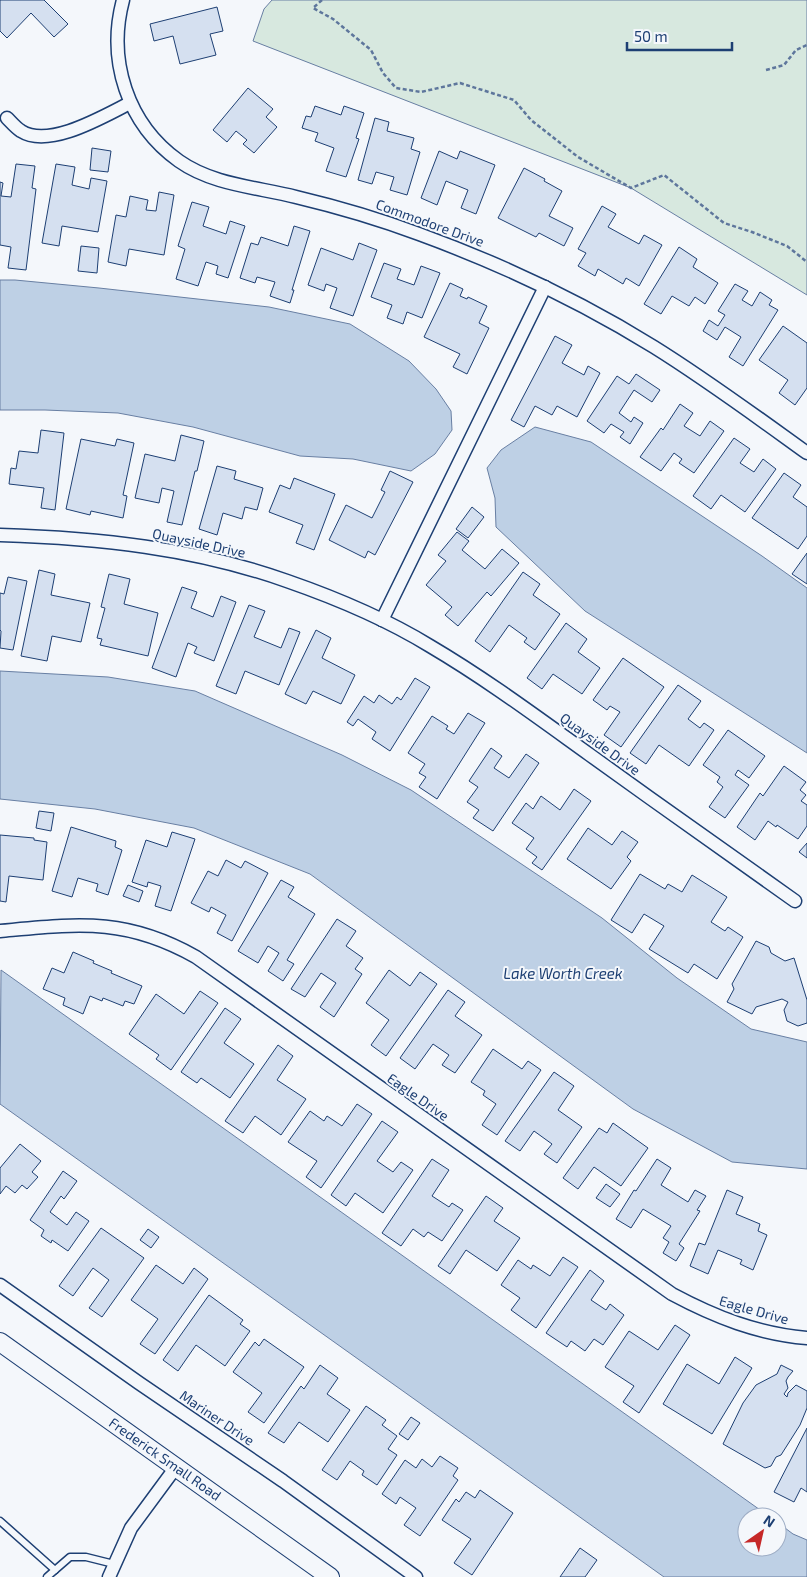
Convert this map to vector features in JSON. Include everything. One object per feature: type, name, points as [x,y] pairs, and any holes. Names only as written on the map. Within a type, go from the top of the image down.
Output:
[{"type":"street","name":"Commodore Drive","points":[[124,0],[119,15],[117,36],[122,80],[130,103],[141,122],[162,147],[179,161],[198,172],[218,180],[357,213],[417,233],[476,255],[545,287],[601,316],[655,348],[708,382],[807,453]]},
{"type":"street","points":[[2,119],[22,132],[52,136],[72,131],[130,103]]},
{"type":"street","points":[[382,620],[545,287]]},
{"type":"street","name":"Quayside Drive","points":[[0,535],[95,540],[185,553],[236,565],[286,580],[382,620],[429,645],[484,679],[795,901]]},
{"type":"street","name":"Eagle Drive","points":[[0,931],[92,924],[142,933],[179,947],[196,957],[672,1294],[726,1320],[757,1330],[807,1338]]},
{"type":"street","name":"Mariner Drive","points":[[0,1284],[140,1383],[284,1481],[416,1577]]},
{"type":"street","name":"Frederick Small Road","points":[[0,1342],[330,1577]]},
{"type":"street","points":[[109,1577],[131,1528],[176,1467]]},
{"type":"lane","points":[[0,1521],[55,1570]]},
{"type":"lane","points":[[47,1577],[70,1558],[86,1557],[114,1564]]},
{"type":"path","points":[[322,0],[313,8],[333,19],[370,50],[383,73],[396,88],[421,92],[460,83],[514,100],[532,120],[578,157],[631,188],[664,175],[724,223],[787,246],[807,262]]},
{"type":"path","points":[[766,70],[784,65],[796,50],[807,46]]},
{"type":"shaded area","points":[[272,0],[807,0],[807,295],[631,188],[253,41],[264,9]]},
{"type":"water","points":[[0,280],[99,288],[269,307],[350,324],[409,361],[436,389],[451,411],[452,430],[435,454],[411,471],[353,459],[300,456],[193,427],[118,413],[0,410]]},
{"type":"water","points":[[535,427],[591,442],[807,588],[807,753],[585,611],[496,527],[495,498],[487,468],[501,450]]},
{"type":"water","name":"Lake Worth Creek","points":[[0,671],[108,677],[195,691],[342,755],[411,790],[602,918],[677,978],[751,1029],[807,1042],[807,1169],[732,1162],[633,1109],[310,874],[194,828],[95,809],[0,799]]},
{"type":"water","points":[[1,970],[756,1507],[737,1507],[737,1557],[787,1557],[787,1530],[807,1540],[807,1577],[664,1577],[0,1104]]},
{"type":"building","points":[[0,0],[44,0],[68,24],[54,37],[31,13],[7,38],[0,31]]},
{"type":"building","points":[[217,7],[223,31],[210,34],[216,55],[180,64],[173,36],[154,41],[150,24]]},
{"type":"building","points":[[248,88],[273,109],[266,117],[277,127],[254,153],[243,144],[247,140],[236,131],[227,142],[213,130]]},
{"type":"building","points":[[315,106],[341,115],[344,106],[364,113],[356,138],[359,139],[346,177],[326,171],[334,148],[315,141],[318,133],[302,128],[306,116],[311,117]]},
{"type":"building","points":[[375,118],[389,122],[387,131],[414,138],[411,149],[420,152],[407,195],[390,190],[394,177],[376,172],[372,184],[358,180]]},
{"type":"building","points":[[92,148],[111,151],[108,172],[90,170]]},
{"type":"building","points":[[439,151],[457,159],[460,151],[495,165],[476,214],[461,208],[468,190],[446,181],[437,205],[421,198]]},
{"type":"building","points":[[16,164],[35,166],[32,188],[36,189],[26,270],[8,268],[11,247],[0,245],[0,182],[3,183],[1,196],[11,197]]},
{"type":"building","points":[[56,164],[75,167],[72,185],[89,189],[91,178],[107,181],[98,232],[62,226],[59,246],[42,243]]},
{"type":"building","points":[[524,168],[562,191],[549,216],[573,228],[564,246],[539,233],[536,237],[498,218]]},
{"type":"building","points":[[159,192],[174,195],[164,255],[129,249],[126,266],[108,262],[116,215],[126,217],[130,196],[148,200],[146,210],[156,211]]},
{"type":"building","points":[[192,202],[209,207],[203,226],[226,234],[230,221],[245,226],[228,278],[216,274],[218,266],[206,262],[198,286],[176,279],[185,249],[178,246]]},
{"type":"building","points":[[602,206],[616,214],[608,227],[639,244],[644,235],[662,245],[639,286],[626,278],[623,284],[598,269],[595,276],[578,266],[586,253],[578,249]]},
{"type":"building","points":[[294,226],[310,231],[292,290],[294,290],[290,303],[270,296],[275,282],[257,277],[255,283],[240,278],[251,243],[258,245],[261,237],[288,246]]},
{"type":"building","points":[[359,243],[377,250],[353,316],[330,308],[337,288],[326,284],[324,291],[308,285],[321,248],[353,260]]},
{"type":"building","points":[[81,246],[99,248],[97,273],[78,271]]},
{"type":"building","points":[[679,247],[697,259],[693,267],[718,283],[705,304],[695,297],[689,306],[672,296],[661,314],[644,304]]},
{"type":"building","points":[[384,263],[401,269],[397,279],[414,285],[421,266],[440,273],[422,318],[407,312],[403,324],[387,318],[392,305],[371,297]]},
{"type":"building","points":[[450,283],[463,289],[460,296],[467,299],[468,297],[487,306],[479,323],[489,328],[467,374],[453,367],[460,354],[424,337]]},
{"type":"building","points":[[735,284],[748,291],[742,300],[752,306],[760,292],[772,300],[769,305],[778,310],[743,366],[729,357],[741,337],[725,327],[717,340],[703,331],[709,320],[718,326],[725,315],[718,311]]},
{"type":"building","points":[[783,326],[807,343],[807,388],[795,405],[779,393],[788,380],[759,360]]},
{"type":"building","points":[[555,336],[572,345],[562,363],[584,375],[588,366],[600,373],[577,417],[557,406],[552,415],[535,406],[524,427],[511,420]]},
{"type":"building","points":[[636,374],[660,390],[652,402],[634,390],[619,413],[631,422],[634,417],[643,423],[630,444],[620,437],[624,432],[611,424],[604,433],[587,421],[617,376],[629,384]]},
{"type":"building","points":[[680,404],[693,413],[684,426],[700,436],[710,421],[724,431],[694,473],[679,463],[682,459],[674,453],[661,471],[640,457],[661,428],[663,430]]},
{"type":"building","points":[[41,430],[64,433],[55,510],[41,508],[44,488],[9,484],[11,468],[16,469],[19,451],[38,453]]},
{"type":"building","points":[[181,435],[204,441],[182,525],[167,522],[174,491],[162,488],[159,503],[135,498],[145,454],[175,461]]},
{"type":"building","points":[[734,438],[750,449],[740,463],[754,472],[763,459],[776,469],[745,512],[721,495],[711,509],[693,496]]},
{"type":"building","points":[[81,439],[115,446],[117,439],[134,443],[123,495],[127,496],[123,518],[91,511],[90,515],[66,509]]},
{"type":"building","points":[[217,466],[236,471],[234,479],[263,488],[257,510],[245,507],[242,519],[223,513],[217,535],[199,529]]},
{"type":"building","points":[[390,471],[413,482],[375,555],[368,551],[365,558],[329,540],[346,505],[372,518],[385,492],[381,490]]},
{"type":"building","points":[[784,473],[801,485],[793,497],[807,507],[807,536],[798,549],[752,518]]},
{"type":"building","points":[[294,478],[335,494],[314,550],[296,543],[303,525],[269,512],[280,485],[290,489]]},
{"type":"building","points":[[472,507],[484,517],[468,538],[456,529]]},
{"type":"building","points":[[457,532],[469,541],[462,550],[485,569],[502,549],[519,563],[491,596],[487,592],[458,626],[445,615],[452,607],[426,585],[446,561],[438,555]]},
{"type":"building","points":[[807,553],[807,584],[792,574]]},
{"type":"building","points":[[39,570],[55,574],[51,595],[90,603],[81,642],[52,636],[47,661],[21,656]]},
{"type":"building","points":[[523,572],[540,584],[533,595],[560,614],[535,650],[524,642],[527,638],[509,625],[490,652],[475,641]]},
{"type":"building","points":[[109,574],[130,579],[124,604],[158,613],[148,656],[100,645],[102,639],[97,638],[105,608],[101,607]]},
{"type":"building","points":[[8,577],[27,581],[13,650],[0,648],[0,593],[4,594]]},
{"type":"building","points":[[182,587],[197,592],[191,608],[213,617],[221,596],[236,602],[214,661],[194,653],[197,647],[188,643],[176,677],[152,668]]},
{"type":"building","points":[[249,605],[265,611],[254,637],[281,648],[289,628],[300,632],[279,685],[245,671],[236,694],[216,686]]},
{"type":"building","points":[[566,623],[587,639],[578,652],[600,668],[582,694],[553,674],[542,689],[527,678]]},
{"type":"building","points":[[316,630],[331,638],[322,658],[355,675],[341,704],[313,691],[306,704],[285,694]]},
{"type":"building","points":[[623,658],[664,687],[621,747],[604,735],[620,712],[610,706],[607,710],[593,700]]},
{"type":"building","points":[[415,678],[430,687],[390,751],[372,739],[376,732],[358,719],[353,726],[347,722],[364,696],[374,703],[379,695],[392,704],[397,697],[401,700]]},
{"type":"building","points":[[678,685],[701,701],[688,719],[700,728],[704,723],[714,730],[689,766],[659,745],[646,764],[630,753]]},
{"type":"building","points":[[468,713],[485,723],[437,799],[419,787],[426,777],[419,773],[425,764],[408,753],[432,716],[448,726],[446,729],[454,734]]},
{"type":"building","points":[[728,730],[765,756],[749,778],[738,770],[735,775],[749,785],[725,818],[709,807],[723,787],[717,782],[720,777],[703,765]]},
{"type":"building","points":[[491,748],[502,756],[494,768],[509,778],[526,754],[539,763],[493,831],[473,818],[479,810],[467,802],[478,787],[469,781]]},
{"type":"building","points":[[784,766],[806,782],[800,790],[806,795],[801,801],[807,805],[807,826],[798,839],[768,821],[755,840],[737,827],[760,793],[763,796]]},
{"type":"building","points":[[574,789],[591,801],[542,870],[532,863],[537,857],[526,849],[534,838],[512,823],[526,803],[533,809],[541,796],[560,810]]},
{"type":"building","points":[[39,811],[54,813],[51,831],[36,828]]},
{"type":"building","points":[[71,827],[116,841],[115,847],[122,850],[108,895],[96,891],[98,884],[78,878],[72,897],[52,891]]},
{"type":"building","points":[[588,828],[612,845],[622,831],[638,842],[627,857],[631,861],[611,889],[567,859]]},
{"type":"building","points":[[172,832],[195,839],[171,911],[155,906],[161,886],[148,882],[147,887],[132,882],[146,840],[167,847]]},
{"type":"building","points":[[0,835],[34,838],[34,840],[47,842],[43,880],[9,876],[6,902],[0,901]]},
{"type":"building","points":[[807,843],[807,858],[799,852]]},
{"type":"building","points":[[226,860],[241,868],[245,861],[268,873],[232,941],[217,933],[226,915],[211,907],[209,912],[191,903],[208,871],[218,876]]},
{"type":"building","points":[[640,874],[665,889],[668,884],[682,892],[692,875],[727,897],[711,922],[725,931],[728,927],[743,937],[717,979],[694,964],[688,973],[649,949],[664,926],[644,914],[632,933],[611,920]]},
{"type":"building","points":[[281,880],[294,887],[288,897],[315,914],[287,960],[294,964],[283,981],[268,971],[279,953],[268,946],[258,963],[238,951]]},
{"type":"building","points":[[128,885],[143,891],[139,902],[123,896]]},
{"type":"building","points":[[337,919],[356,931],[346,946],[363,958],[355,969],[362,974],[334,1017],[320,1007],[336,983],[321,973],[305,997],[291,989]]},
{"type":"building","points":[[756,941],[769,947],[771,953],[785,961],[794,958],[807,1000],[807,1023],[798,1026],[787,1021],[784,1010],[788,1002],[782,999],[756,1007],[752,1014],[727,1002],[734,989],[732,984]]},
{"type":"building","points":[[73,952],[94,961],[93,963],[112,971],[111,973],[142,986],[134,1004],[125,1001],[123,1006],[103,998],[102,1001],[90,996],[83,1014],[63,1005],[65,998],[43,989],[52,968],[64,973]]},
{"type":"building","points":[[389,970],[410,986],[420,972],[437,984],[386,1056],[371,1045],[389,1020],[366,1003]]},
{"type":"building","points":[[448,990],[465,1002],[455,1016],[482,1035],[455,1073],[442,1065],[449,1055],[433,1044],[415,1069],[400,1058]]},
{"type":"building","points":[[200,991],[218,1003],[171,1070],[156,1059],[159,1055],[129,1034],[156,994],[184,1014]]},
{"type":"building","points":[[225,1008],[241,1019],[224,1043],[254,1064],[230,1098],[201,1078],[197,1083],[181,1072]]},
{"type":"building","points":[[278,1045],[293,1056],[277,1080],[306,1099],[281,1135],[255,1116],[243,1133],[225,1121]]},
{"type":"building","points":[[493,1049],[522,1069],[528,1061],[541,1070],[497,1135],[482,1125],[496,1104],[483,1095],[485,1091],[471,1082]]},
{"type":"building","points":[[554,1072],[574,1086],[558,1110],[582,1127],[557,1163],[544,1154],[552,1144],[534,1131],[520,1151],[505,1141]]},
{"type":"building","points":[[357,1104],[372,1114],[321,1188],[306,1177],[317,1161],[288,1142],[310,1111],[324,1121],[327,1116],[342,1126]]},
{"type":"building","points":[[382,1121],[398,1132],[377,1161],[393,1172],[401,1162],[413,1170],[383,1213],[355,1193],[346,1206],[331,1195]]},
{"type":"building","points":[[613,1123],[648,1148],[621,1186],[594,1167],[578,1189],[563,1178],[599,1128],[607,1133]]},
{"type":"building","points":[[20,1144],[41,1161],[32,1172],[38,1177],[27,1189],[22,1185],[15,1193],[6,1186],[0,1194],[0,1168]]},
{"type":"building","points":[[432,1159],[449,1170],[432,1196],[449,1207],[452,1203],[463,1210],[442,1241],[428,1232],[424,1237],[413,1229],[401,1246],[382,1233]]},
{"type":"building","points":[[657,1159],[671,1168],[661,1185],[688,1202],[695,1190],[706,1196],[697,1210],[700,1211],[679,1244],[684,1248],[676,1261],[663,1253],[669,1242],[663,1238],[671,1226],[643,1209],[631,1228],[616,1219]]},
{"type":"building","points":[[63,1171],[77,1181],[64,1199],[61,1196],[50,1212],[67,1225],[76,1212],[89,1221],[68,1251],[52,1240],[51,1243],[41,1236],[44,1230],[30,1220]]},
{"type":"building","points":[[606,1184],[620,1194],[610,1207],[596,1198]]},
{"type":"building","points":[[727,1190],[743,1197],[736,1214],[760,1224],[758,1231],[767,1235],[753,1270],[740,1264],[742,1260],[718,1250],[708,1274],[690,1266],[699,1243],[705,1245]]},
{"type":"building","points":[[486,1196],[503,1208],[494,1221],[520,1238],[497,1271],[466,1250],[450,1274],[438,1266]]},
{"type":"building","points":[[101,1228],[144,1258],[102,1317],[89,1308],[109,1280],[93,1268],[73,1296],[59,1286]]},
{"type":"building","points":[[148,1229],[159,1237],[151,1248],[140,1240]]},
{"type":"building","points":[[563,1257],[578,1267],[536,1328],[511,1310],[520,1298],[501,1285],[518,1260],[531,1269],[533,1265],[550,1276]]},
{"type":"building","points":[[156,1265],[183,1284],[194,1268],[208,1279],[155,1354],[140,1344],[158,1319],[131,1300]]},
{"type":"building","points":[[590,1270],[604,1281],[591,1300],[606,1310],[610,1304],[624,1315],[603,1345],[594,1339],[585,1351],[571,1341],[567,1347],[546,1333]]},
{"type":"building","points":[[209,1295],[243,1320],[240,1324],[250,1331],[225,1366],[196,1345],[178,1371],[163,1360]]},
{"type":"building","points":[[675,1325],[690,1335],[639,1413],[623,1402],[634,1386],[605,1367],[629,1331],[658,1350]]},
{"type":"building","points":[[264,1339],[304,1367],[264,1423],[248,1412],[262,1393],[233,1372],[255,1342],[259,1346]]},
{"type":"building","points":[[735,1357],[752,1368],[712,1434],[663,1404],[687,1364],[719,1384]]},
{"type":"building","points":[[320,1365],[338,1378],[327,1394],[350,1410],[328,1442],[299,1422],[284,1443],[268,1433],[301,1386],[304,1389]]},
{"type":"building","points":[[781,1365],[793,1371],[786,1381],[788,1388],[784,1394],[787,1397],[788,1393],[796,1385],[807,1391],[807,1408],[800,1425],[781,1455],[776,1457],[771,1466],[765,1468],[723,1444],[743,1403],[756,1385],[777,1374]]},
{"type":"building","points":[[366,1406],[386,1420],[382,1425],[397,1436],[388,1449],[397,1455],[377,1485],[362,1475],[364,1471],[350,1461],[337,1480],[322,1470]]},
{"type":"building","points":[[411,1417],[420,1423],[408,1440],[399,1434]]},
{"type":"building","points":[[807,1428],[807,1492],[801,1488],[794,1502],[774,1492]]},
{"type":"building","points":[[440,1456],[458,1468],[453,1476],[458,1480],[420,1536],[404,1525],[416,1508],[400,1497],[396,1504],[382,1494],[405,1460],[416,1468],[422,1459],[432,1467]]},
{"type":"building","points":[[480,1490],[513,1513],[472,1575],[454,1563],[471,1539],[442,1520],[456,1499],[459,1502],[466,1492],[475,1498]]},
{"type":"building","points":[[580,1548],[597,1560],[585,1577],[560,1577]]}]
